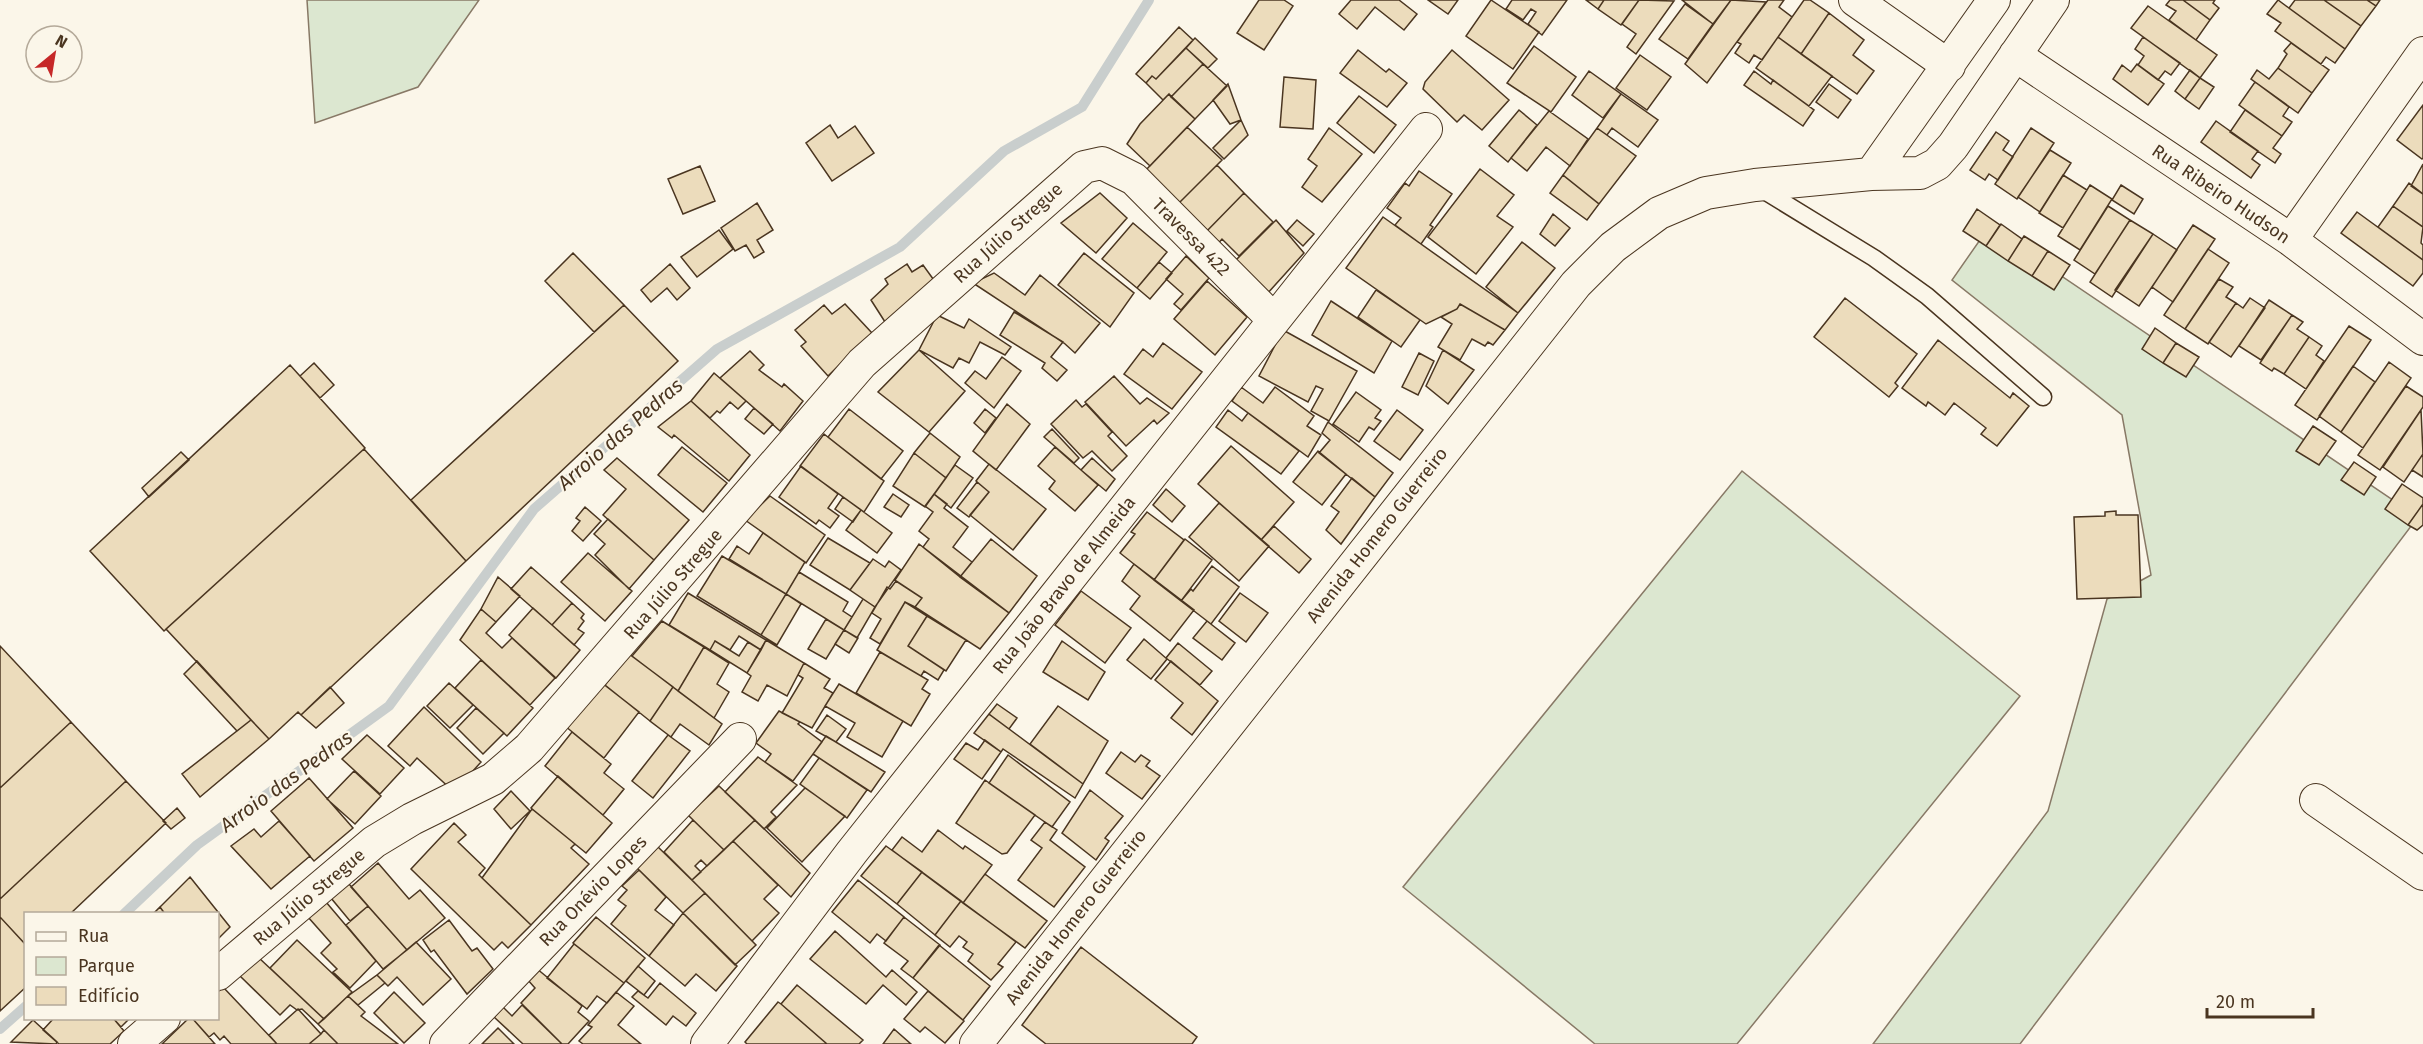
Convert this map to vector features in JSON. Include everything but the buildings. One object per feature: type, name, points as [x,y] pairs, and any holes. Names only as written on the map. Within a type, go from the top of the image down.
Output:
[{"type":"street","points":[[1855,0],[1949,66]]},
{"type":"street","points":[[1871,174],[1994,0]]},
{"type":"street","name":"Avenida Homero Guerreiro","points":[[975,1044],[1576,284],[1612,247],[1659,213],[1706,193],[1755,185],[1871,174],[1920,173],[1937,164],[1953,146],[2053,0]]},
{"type":"street","points":[[2290,240],[2423,53]]},
{"type":"street","name":"Rua Ribeiro Hudson","points":[[2015,55],[2290,240],[2423,339]]},
{"type":"street","name":"Rua João Bravo de Almeida","points":[[707,1044],[852,852],[1426,129]]},
{"type":"street","name":"Travessa 422","points":[[1102,164],[1134,179],[1274,320]]},
{"type":"street","name":"Rua Júlio Stregue","points":[[219,973],[374,842],[412,819],[493,779],[529,748],[862,363],[1068,179],[1084,167],[1102,164]]},
{"type":"street","name":"Rua Onévio Lopes","points":[[446,1044],[740,739]]},
{"type":"street","points":[[2316,800],[2423,874]]},
{"type":"street","points":[[134,1044],[162,1020]]},
{"type":"lane","points":[[1755,185],[1874,258],[1927,296],[2043,397]]},
{"type":"green space","points":[[307,0],[479,0],[418,87],[315,123]]},
{"type":"green space","points":[[1989,227],[2418,517],[2020,1044],[1873,1044],[2048,811],[2107,599],[2151,575],[2122,415],[1952,280]]},
{"type":"green space","points":[[1742,471],[2020,696],[1737,1044],[1595,1044],[1403,887]]},
{"type":"waterway","name":"Arroio das Pedras","points":[[126,912],[197,845],[389,706],[534,509],[717,349],[900,247],[1004,151],[1082,107],[1149,0]]},
{"type":"waterway","name":"Arroio das Pedras","points":[[0,1029],[24,1008]]}]
